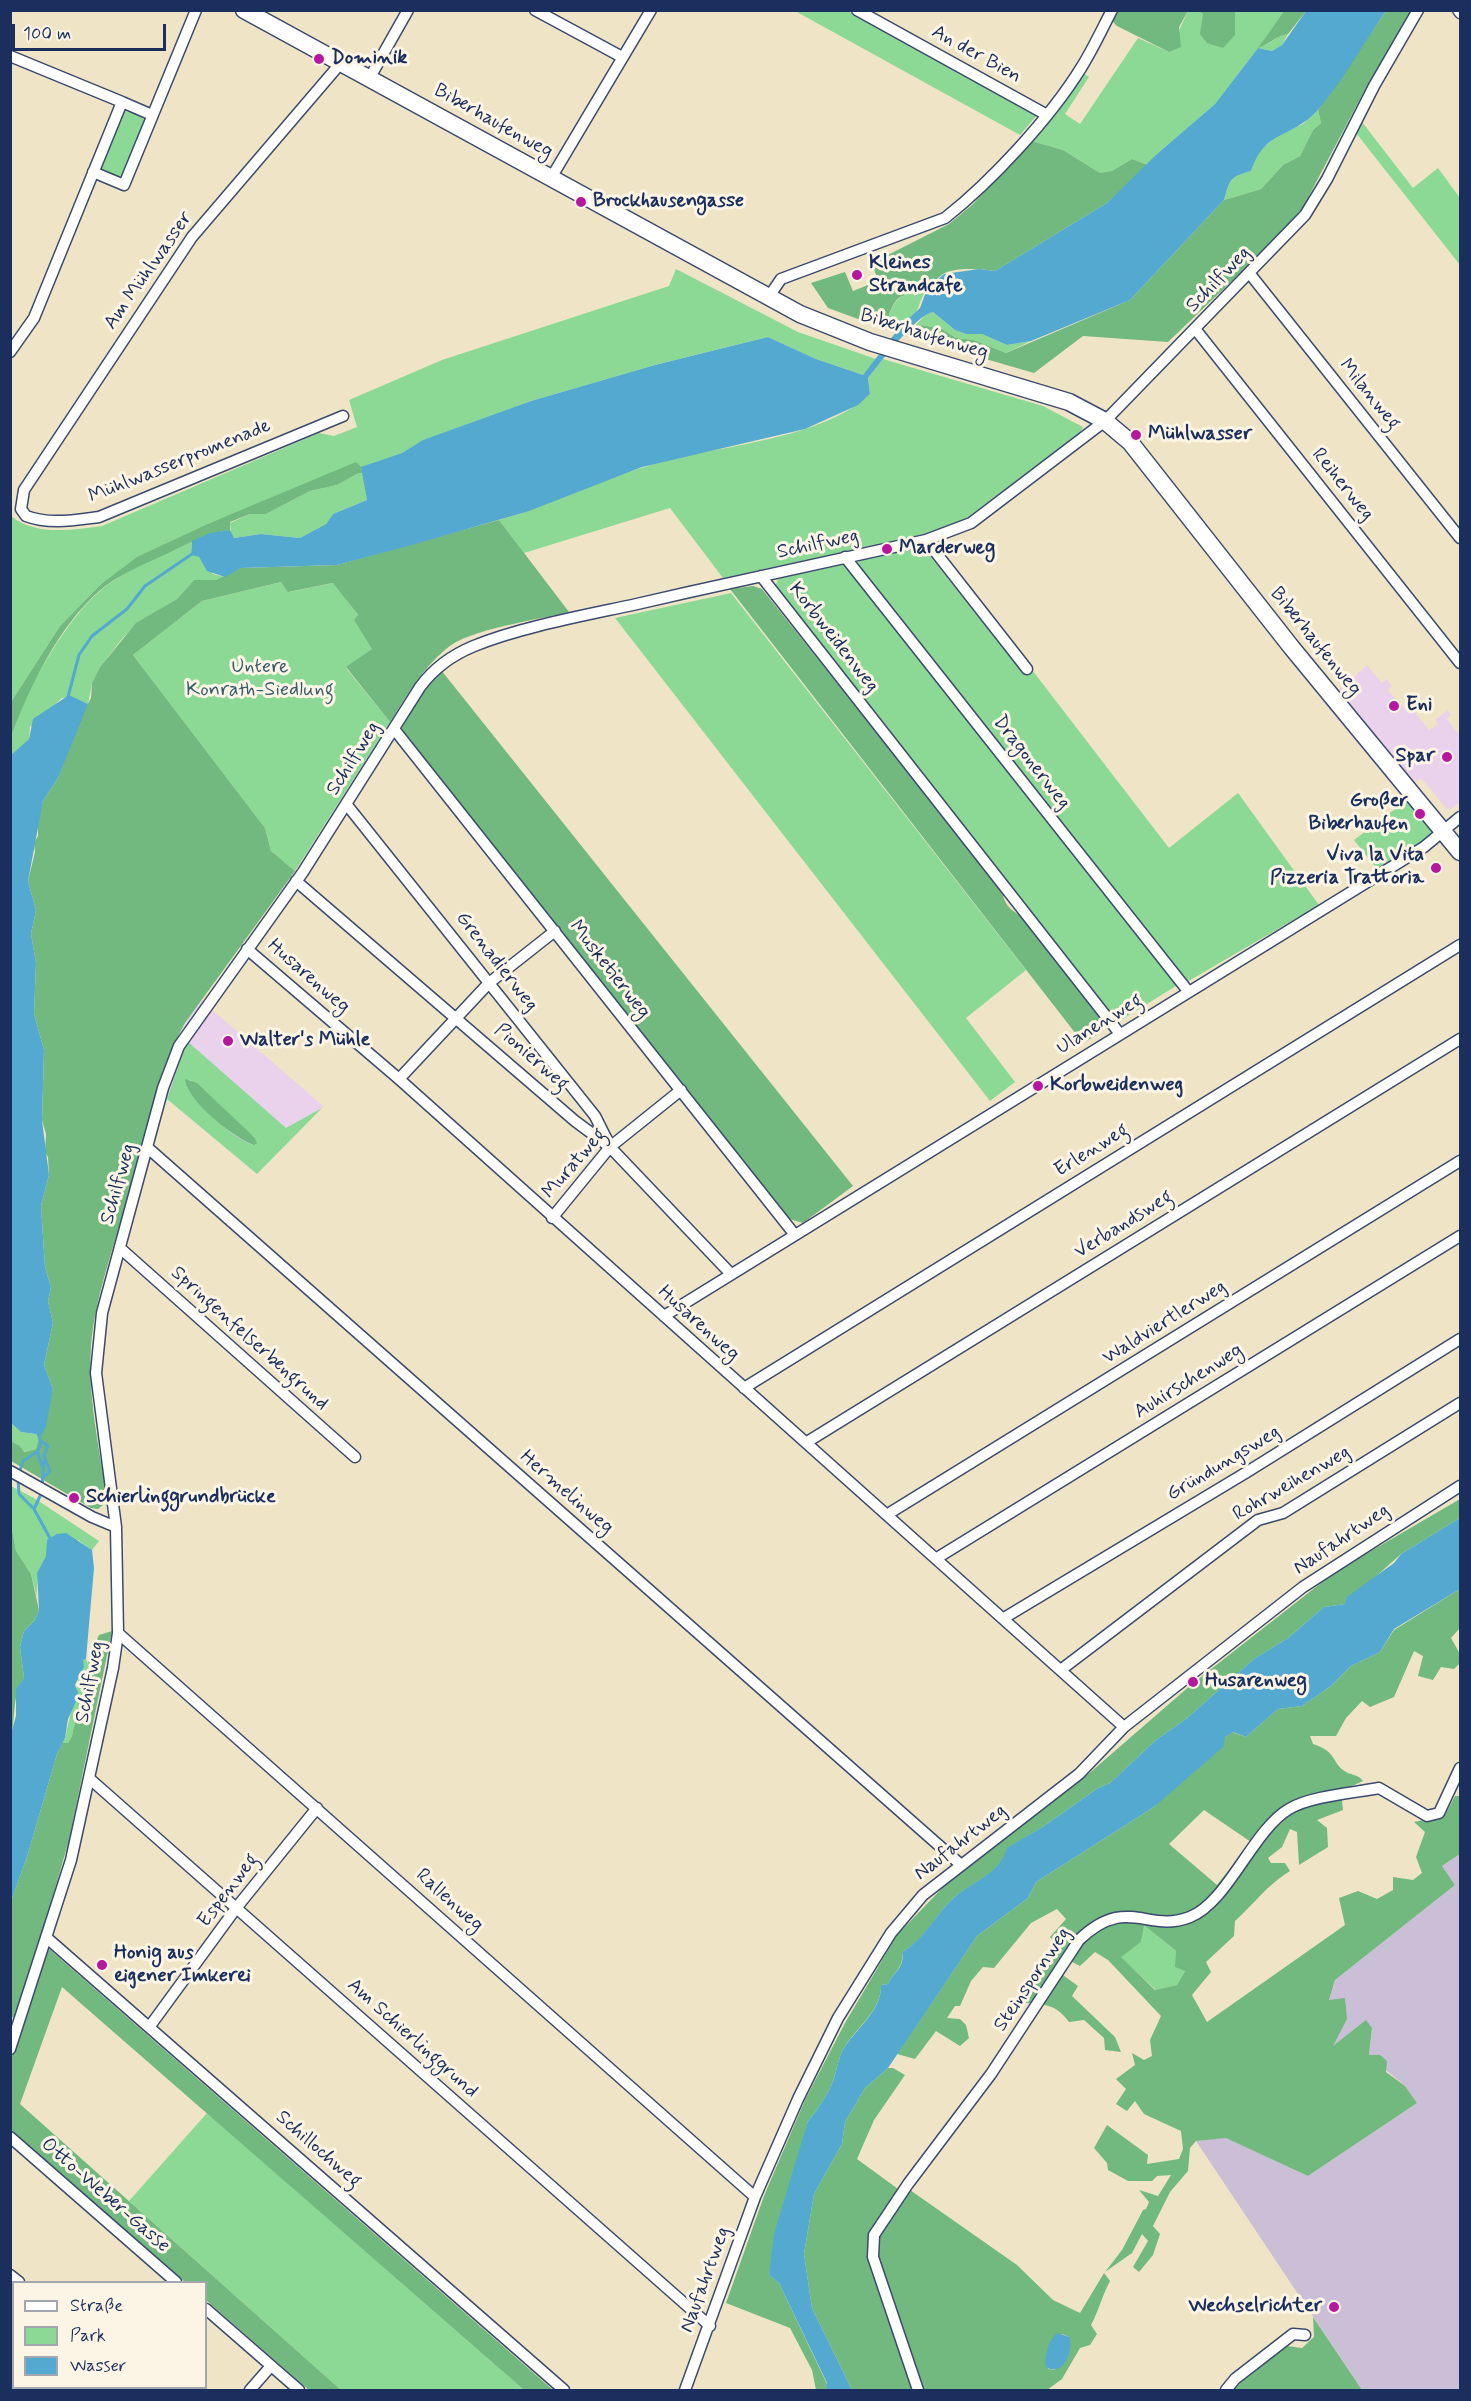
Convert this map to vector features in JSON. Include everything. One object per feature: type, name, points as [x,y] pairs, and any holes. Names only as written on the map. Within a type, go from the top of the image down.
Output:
[{"type":"main road","name":"Biberhaufenweg","points":[[244,10],[768,298],[870,342],[1069,402],[1105,421],[1130,441],[1292,648],[1461,852]]},
{"type":"street","points":[[93,172],[124,185],[196,10]]},
{"type":"street","points":[[369,79],[408,10]]},
{"type":"street","points":[[535,10],[622,57]]},
{"type":"street","points":[[551,178],[651,10]]},
{"type":"street","name":"An der Bien","points":[[857,10],[1047,115]]},
{"type":"street","points":[[768,298],[781,279],[945,218],[967,201],[1047,115],[1081,68],[1112,10]]},
{"type":"street","name":"Schilfweg","points":[[10,2049],[70,1860],[90,1779],[118,1633],[116,1527],[96,1373],[102,1313],[164,1088],[179,1046],[296,881],[347,805],[420,687],[435,669],[471,647],[604,611],[926,540],[970,523],[1105,421],[1196,330],[1305,214],[1328,179],[1374,86],[1418,10]]},
{"type":"street","points":[[10,56],[152,115]]},
{"type":"street","name":"Am Mühlwasser","points":[[26,516],[20,505],[24,490],[192,237],[340,64]]},
{"type":"street","points":[[10,352],[34,318],[122,102]]},
{"type":"street","name":"Milanweg","points":[[1250,274],[1461,538]]},
{"type":"street","name":"Reiherweg","points":[[1196,330],[1461,663]]},
{"type":"street","name":"Mühlwasserpromenade","points":[[26,516],[65,521],[99,517],[343,416]]},
{"type":"street","points":[[926,540],[1027,669]]},
{"type":"street","name":"Dragonerweg","points":[[845,557],[1188,991]]},
{"type":"street","name":"Korbweidenweg","points":[[761,576],[1120,1034]]},
{"type":"street","name":"Musketierweg","points":[[394,729],[795,1235]]},
{"type":"street","name":"Grenadierweg","points":[[347,805],[595,1116],[610,1147]]},
{"type":"street","name":"Ulanenweg","points":[[664,1316],[1424,847],[1461,817]]},
{"type":"street","name":"Pionierweg","points":[[296,881],[575,1121],[610,1147],[730,1274]]},
{"type":"street","points":[[399,1079],[455,1016],[489,983],[555,931]]},
{"type":"street","name":"Erlenweg","points":[[744,1388],[1461,945]]},
{"type":"street","name":"Husarenweg","points":[[247,949],[399,1079],[552,1218],[1062,1669],[1124,1727]]},
{"type":"street","name":"Verbandsweg","points":[[807,1442],[1461,1039]]},
{"type":"street","name":"Muratweg","points":[[552,1218],[610,1147],[681,1090]]},
{"type":"street","name":"Hermelinweg","points":[[148,1148],[960,1864]]},
{"type":"street","name":"Waldviertlerweg","points":[[888,1514],[1461,1161]]},
{"type":"street","name":"Auhirschenweg","points":[[937,1558],[1461,1236]]},
{"type":"street","name":"Springenfelserbengrund","points":[[120,1248],[355,1456]]},
{"type":"street","name":"Gründungsweg","points":[[1004,1618],[1247,1472],[1461,1339]]},
{"type":"street","name":"Rohrweihenweg","points":[[1062,1669],[1258,1520],[1283,1513],[1461,1403]]},
{"type":"street","points":[[10,1471],[92,1517],[116,1527]]},
{"type":"street","name":"Naufahrtweg","points":[[685,2391],[755,2197],[838,2018],[891,1933],[923,1895],[960,1864],[1079,1774],[1124,1727],[1322,1573],[1461,1486]]},
{"type":"street","name":"Rallenweg","points":[[118,1633],[755,2197]]},
{"type":"street","name":"Steinspornweg","points":[[918,2391],[873,2257],[874,2235],[908,2184],[992,2074],[1079,1940],[1093,1927],[1113,1917],[1170,1920],[1191,1916],[1210,1902],[1262,1836],[1288,1809],[1306,1802],[1379,1788],[1427,1816],[1439,1813],[1461,1768]]},
{"type":"street","name":"Am Schierlinggrund","points":[[90,1779],[710,2326]]},
{"type":"street","name":"Espenweg","points":[[150,2026],[237,1907],[317,1808]]},
{"type":"street","name":"Schillochweg","points":[[47,1938],[564,2391]]},
{"type":"street","name":"Otto-Weber-Gasse","points":[[10,2137],[174,2281]]},
{"type":"street","points":[[207,2309],[299,2391]]},
{"type":"street","points":[[1226,2391],[1234,2379],[1293,2334],[1305,2335]]},
{"type":"street","points":[[250,2391],[271,2366]]},
{"type":"shaded area","points":[[1367,665],[1382,683],[1387,679],[1392,686],[1388,690],[1407,712],[1411,707],[1429,730],[1438,724],[1435,720],[1448,710],[1451,715],[1447,719],[1460,736],[1460,802],[1451,809],[1447,809],[1421,778],[1400,794],[1324,703]]},
{"type":"shaded area","points":[[201,1000],[323,1106],[257,1174],[157,1091],[176,1038]]},
{"type":"shaded area","points":[[1460,1854],[1460,2390],[1362,2390],[1196,2141],[1226,2137],[1308,2176],[1417,2103],[1405,2086],[1369,2056],[1372,2028],[1332,2048],[1329,2000],[1335,1980],[1455,1885],[1442,1866]]},
{"type":"green space","points":[[795,11],[848,11],[1038,114],[1020,135]]},
{"type":"green space","points":[[1117,11],[1188,11],[1179,27],[1181,47],[1169,52],[1117,26],[1112,21]]},
{"type":"green space","points":[[1188,11],[1198,11],[1235,35],[1235,11],[1284,11],[1259,47],[1288,34],[1282,45],[1272,51],[1258,48],[1215,104],[1157,154],[1148,165],[1132,159],[1111,172],[1100,173],[1063,150],[1032,141],[1062,106],[1083,73],[1089,77],[1065,114],[1080,124],[1138,38],[1169,52]]},
{"type":"green space","points":[[1198,11],[1235,11],[1235,35],[1223,48],[1207,43],[1200,34],[1203,14]]},
{"type":"green space","points":[[1284,11],[1306,11],[1288,34],[1258,48]]},
{"type":"green space","points":[[1386,11],[1412,11],[1369,82],[1303,207],[1281,234],[1168,342],[1083,336],[1034,373],[903,335],[922,325],[942,329],[956,338],[974,340],[1006,353],[1130,300],[1224,200],[1261,189],[1283,165],[1300,156],[1313,130],[1321,123],[1318,110]]},
{"type":"green space","points":[[1318,110],[1321,123],[1313,130],[1300,156],[1283,165],[1261,189],[1224,200],[1232,180],[1238,175],[1251,171],[1257,152],[1282,133],[1303,124]]},
{"type":"green space","points":[[125,111],[142,116],[145,123],[124,174],[116,178],[101,168],[121,113]]},
{"type":"green space","points":[[1362,122],[1413,188],[1438,168],[1460,198],[1460,265],[1356,133]]},
{"type":"green space","points":[[1032,141],[1063,150],[1100,173],[1112,171],[1132,159],[1148,165],[1107,203],[995,271],[955,270],[943,274],[925,289],[901,296],[894,303],[888,318],[899,328],[896,333],[828,308],[811,283],[845,272],[853,291],[878,281],[872,263],[949,224],[972,205]]},
{"type":"green space","points":[[676,269],[798,332],[876,359],[863,375],[816,359],[768,337],[655,365],[531,401],[424,440],[402,453],[210,523],[100,585],[60,626],[11,702],[11,516],[31,527],[42,529],[66,530],[102,526],[319,433],[334,436],[357,427],[349,400],[442,360],[669,286]]},
{"type":"green space","points":[[927,289],[915,314],[906,323],[899,328],[888,319],[897,300],[902,296]]},
{"type":"green space","points":[[933,312],[955,330],[966,334],[982,334],[1007,345],[1031,341],[1006,353],[974,340],[956,338],[942,329],[922,325],[911,330],[927,313]]},
{"type":"green space","points":[[883,359],[1043,406],[1083,427],[1081,432],[961,522],[917,536],[723,578],[670,508],[524,553],[499,520],[641,468],[668,460],[761,441],[822,423],[848,410],[870,394],[868,378]]},
{"type":"green space","points":[[356,462],[363,473],[358,473],[337,485],[310,491],[266,514],[250,514],[230,522],[230,530],[187,544],[128,572],[105,586],[84,606],[58,640],[36,678],[11,736],[11,702],[60,626],[100,585],[137,557],[210,523]]},
{"type":"green space","points":[[358,472],[363,473],[367,500],[333,514],[326,524],[300,538],[261,534],[234,538],[231,536],[230,523],[250,514],[266,514],[310,491],[337,485]]},
{"type":"green space","points":[[499,520],[569,612],[504,626],[456,642],[437,657],[422,674],[390,722],[346,667],[372,649],[354,620],[358,615],[333,583],[288,592],[281,582],[202,601],[133,655],[265,828],[271,851],[295,871],[185,1023],[159,1084],[101,1288],[93,1327],[90,1365],[92,1401],[106,1491],[103,1505],[98,1509],[91,1508],[11,1461],[11,1441],[20,1446],[24,1452],[36,1449],[53,1389],[44,1365],[53,1323],[48,1301],[51,1287],[45,1267],[41,1206],[49,1175],[48,1157],[45,1152],[46,1134],[42,1120],[44,1050],[34,1014],[36,963],[31,934],[36,910],[28,881],[43,801],[58,778],[79,720],[91,698],[92,683],[100,667],[136,623],[177,599],[194,580],[216,580],[241,568],[337,565]]},
{"type":"green space","points":[[192,541],[191,554],[199,557],[213,574],[225,577],[216,580],[194,580],[177,599],[136,624],[100,667],[92,683],[88,704],[72,697],[62,698],[30,727],[29,739],[11,756],[11,734],[25,698],[61,637],[87,603],[108,584],[131,570]]},
{"type":"green space","points":[[922,546],[1021,671],[1029,666],[1169,848],[1238,793],[1319,905],[1187,982],[857,565],[860,560]]},
{"type":"green space","points":[[845,564],[1176,986],[1118,1022],[775,587],[778,579]]},
{"type":"green space","name":"Untere Konrath-Siedlung","points":[[281,582],[289,592],[334,583],[359,617],[354,620],[373,649],[346,668],[390,722],[295,871],[271,851],[265,828],[133,655],[202,601]]},
{"type":"green space","points":[[753,586],[762,589],[1002,890],[1008,906],[1022,917],[1099,1013],[1103,1023],[1102,1032],[1083,1043],[730,589]]},
{"type":"green space","points":[[731,593],[1026,970],[966,1018],[1015,1082],[990,1101],[615,618]]},
{"type":"green space","points":[[441,670],[853,1186],[803,1223],[786,1218],[405,735],[402,729],[403,722],[426,685]]},
{"type":"green space","points":[[1407,800],[1431,829],[1430,837],[1377,869],[1354,840]]},
{"type":"green space","points":[[187,1041],[286,1128],[322,1108],[257,1174],[167,1099]],"holes":[[[189,1079],[254,1137],[253,1145],[232,1134],[223,1126],[208,1109]]]},
{"type":"green space","points":[[185,1079],[197,1083],[254,1137],[257,1143],[254,1145],[245,1141],[213,1118],[194,1098]]},
{"type":"green space","points":[[10,1422],[21,1432],[36,1434],[40,1438],[36,1449],[23,1452],[20,1446],[11,1441]]},
{"type":"green space","points":[[11,1486],[34,1498],[99,1541],[92,1550],[78,1540],[44,1560],[38,1574],[37,1598],[31,1574],[16,1551],[11,1524]]},
{"type":"green space","points":[[1460,1499],[1460,1518],[1401,1554],[1345,1604],[1324,1607],[1288,1638],[1254,1659],[1186,1719],[1156,1740],[1110,1783],[1098,1788],[1008,1848],[994,1870],[957,1895],[925,1933],[911,1947],[902,1952],[900,1966],[888,1984],[881,1985],[873,2011],[844,2048],[830,2089],[808,2121],[769,2275],[779,2283],[827,2384],[827,2390],[816,2390],[812,2370],[790,2328],[726,2303],[764,2196],[805,2100],[845,2023],[897,1935],[947,1883],[1093,1770],[1192,1684],[1335,1572]]},
{"type":"green space","points":[[11,1524],[16,1551],[31,1574],[39,1610],[35,1620],[24,1631],[20,1647],[24,1678],[16,1698],[11,1737]]},
{"type":"green space","points":[[1460,1589],[1460,1628],[1451,1638],[1460,1654],[1460,1663],[1454,1669],[1441,1667],[1433,1680],[1418,1676],[1423,1656],[1414,1651],[1394,1697],[1370,1707],[1362,1701],[1346,1718],[1336,1736],[1310,1736],[1313,1744],[1327,1750],[1341,1769],[1363,1781],[1341,1791],[1343,1810],[1317,1820],[1327,1828],[1328,1847],[1299,1865],[1297,1832],[1290,1829],[1282,1847],[1268,1858],[1271,1863],[1285,1863],[1290,1871],[1268,1888],[1235,1921],[1234,1936],[1206,1962],[1211,1972],[1192,1995],[1207,2022],[1345,1925],[1339,1898],[1358,1891],[1377,1899],[1393,1890],[1393,1877],[1413,1880],[1422,1873],[1416,1857],[1425,1832],[1414,1822],[1445,1815],[1455,1796],[1460,1796],[1460,1854],[1442,1866],[1455,1885],[1335,1980],[1329,2000],[1345,1998],[1347,2019],[1333,2046],[1366,2020],[1372,2028],[1369,2055],[1380,2055],[1387,2061],[1386,2072],[1405,2086],[1417,2103],[1308,2176],[1226,2138],[1196,2141],[1190,2148],[1188,2171],[1170,2192],[1153,2226],[1160,2234],[1153,2255],[1139,2272],[1133,2267],[1148,2241],[1142,2234],[1132,2253],[1105,2272],[1122,2250],[1149,2202],[1139,2190],[1158,2196],[1171,2175],[1157,2176],[1152,2181],[1128,2181],[1108,2170],[1107,2163],[1094,2148],[1107,2125],[1148,2155],[1147,2164],[1179,2159],[1183,2149],[1181,2131],[1144,2114],[1135,2101],[1127,2111],[1116,2104],[1126,2089],[1116,2079],[1135,2065],[1132,2053],[1144,2060],[1152,2056],[1150,2040],[1161,2016],[1108,1960],[1095,1952],[1080,1966],[1068,1960],[1060,1973],[1078,1986],[1072,1996],[1115,2037],[1121,2052],[1105,2050],[1104,2038],[1084,2020],[1069,2022],[1054,2008],[1023,2003],[1019,1997],[1027,1993],[1056,1944],[1050,1937],[1066,1919],[1057,1909],[1031,1923],[994,1968],[983,1967],[971,1981],[960,2006],[955,2006],[947,2018],[960,2019],[966,2025],[969,2038],[960,2046],[936,2031],[915,2059],[897,2054],[977,1936],[1028,1898],[1036,1882],[1154,1807],[1232,1732],[1246,1737],[1278,1709],[1302,1706],[1331,1686],[1351,1666],[1380,1652],[1394,1630]],"holes":[[[1204,1810],[1251,1842],[1217,1885],[1169,1844]],[[1144,1925],[1176,1951],[1175,1967],[1185,1971],[1177,1985],[1155,1990],[1121,1957],[1141,1942]]]},
{"type":"green space","points":[[112,1631],[69,1840],[40,1941],[553,2390],[524,2390],[62,1987],[20,2104],[341,2390],[309,2390],[207,2301],[207,2281],[184,2281],[11,2130],[11,2049],[22,2013],[11,2018],[11,1901],[27,1857],[57,1754],[62,1743],[68,1743],[72,1736],[85,1678],[90,1670],[88,1661],[99,1635]]},
{"type":"green space","points":[[83,1659],[86,1659],[90,1669],[85,1678],[72,1736],[68,1743],[62,1743],[65,1738]]},
{"type":"green space","points":[[1143,1924],[1176,1951],[1185,1971],[1177,1985],[1156,1990],[1120,1957],[1141,1942]]},
{"type":"green space","points":[[888,2068],[893,2068],[905,2075],[874,2120],[857,2159],[898,2189],[910,2190],[1017,2265],[1053,2300],[1080,2313],[1104,2273],[1110,2281],[1091,2325],[1097,2334],[1090,2345],[1080,2348],[1062,2379],[1047,2390],[852,2390],[812,2308],[804,2254],[814,2194],[842,2144],[845,2122],[865,2088]],"holes":[[[1062,2334],[1069,2337],[1055,2370],[1048,2369],[1048,2354],[1053,2346]]]},
{"type":"green space","points":[[207,2113],[524,2390],[341,2390],[129,2201]]},
{"type":"green space","points":[[1313,2317],[1362,2390],[1232,2390],[1287,2346],[1302,2348],[1314,2337]]},
{"type":"water","points":[[1306,11],[1386,11],[1317,111],[1298,126],[1271,141],[1257,158],[1251,171],[1238,175],[1232,180],[1224,200],[1130,300],[1031,341],[1007,345],[982,334],[966,334],[955,330],[933,312],[908,330],[881,361],[868,378],[870,394],[858,405],[805,429],[642,467],[529,511],[412,545],[337,565],[241,568],[225,577],[207,571],[199,557],[191,555],[192,541],[210,533],[230,530],[234,538],[261,534],[300,538],[326,524],[333,514],[367,500],[361,467],[402,453],[423,440],[531,401],[655,365],[768,337],[816,359],[863,375],[899,328],[920,308],[927,289],[944,274],[979,269],[995,271],[1107,203],[1157,154],[1215,104],[1258,48],[1272,51],[1282,45]]},
{"type":"water","points":[[69,695],[88,704],[58,778],[43,801],[28,881],[36,910],[31,934],[36,963],[34,1014],[44,1050],[42,1120],[49,1175],[41,1206],[45,1267],[51,1287],[48,1301],[53,1323],[44,1365],[53,1389],[46,1426],[40,1438],[36,1434],[21,1432],[10,1422],[10,756],[29,739],[33,719]]},
{"type":"water","points":[[1460,1518],[1460,1589],[1394,1629],[1380,1652],[1351,1666],[1331,1686],[1302,1706],[1278,1709],[1246,1737],[1233,1732],[1225,1737],[1223,1747],[1154,1807],[1036,1882],[1028,1898],[977,1936],[888,2068],[865,2088],[845,2122],[842,2144],[814,2194],[804,2254],[812,2308],[852,2390],[827,2390],[827,2383],[779,2283],[769,2275],[774,2234],[808,2121],[830,2089],[844,2048],[873,2011],[881,1985],[888,1984],[900,1966],[902,1952],[918,1940],[957,1895],[993,1870],[1004,1857],[1007,1848],[1044,1826],[1098,1788],[1110,1783],[1156,1740],[1186,1719],[1254,1659],[1288,1638],[1324,1607],[1345,1604],[1347,1597],[1394,1563],[1401,1554]]},
{"type":"water","points":[[66,1533],[92,1550],[94,1568],[86,1659],[83,1660],[84,1667],[75,1685],[79,1695],[68,1719],[65,1738],[57,1754],[27,1857],[11,1901],[10,1737],[16,1716],[16,1689],[24,1678],[20,1647],[24,1631],[35,1620],[39,1610],[37,1573],[46,1556],[47,1540],[57,1534]]},
{"type":"water","points":[[1058,2333],[1069,2337],[1070,2349],[1062,2366],[1052,2369],[1046,2367],[1047,2353],[1052,2339]]},
{"type":"waterway","name":"Mühlwasser","points":[[68,697],[79,655],[92,636],[127,609],[145,586],[192,554]]},
{"type":"waterway","name":"Mühlwasser","points":[[19,1473],[23,1461],[39,1448],[39,1436]]},
{"type":"waterway","name":"Mühlwasser","points":[[41,1441],[48,1446],[44,1456],[50,1471],[43,1478]]},
{"type":"waterway","name":"Mühlwasser","points":[[38,1453],[42,1466]]},
{"type":"waterway","name":"Mühlwasser","points":[[42,1486],[44,1461]]},
{"type":"waterway","points":[[18,1479],[19,1494],[34,1509],[51,1540]]},
{"type":"waterway","points":[[34,1509],[42,1492]]},
{"type":"place","name":"Dominik","points":[[319,59]]},
{"type":"place","name":"Brockhausengasse","points":[[581,202]]},
{"type":"place","name":"Kleines Strandcafe","points":[[857,275]]},
{"type":"place","name":"Mühlwasser","points":[[1136,435]]},
{"type":"place","name":"Marderweg","points":[[887,549]]},
{"type":"place","name":"Eni","points":[[1394,706]]},
{"type":"place","name":"Spar","points":[[1447,757]]},
{"type":"place","name":"Großer Biberhaufen","points":[[1420,814]]},
{"type":"place","name":"Viva la Vita Pizzeria Trattoria","points":[[1436,868]]},
{"type":"place","name":"Walter's Mühle","points":[[228,1041]]},
{"type":"place","name":"Korbweidenweg","points":[[1038,1086]]},
{"type":"place","name":"Schierlinggrundbrücke","points":[[74,1498]]},
{"type":"place","name":"Husarenweg","points":[[1193,1682]]},
{"type":"place","name":"Honig aus eigener Imkerei","points":[[102,1965]]},
{"type":"place","name":"Wechselrichter","points":[[1334,2307]]}]
